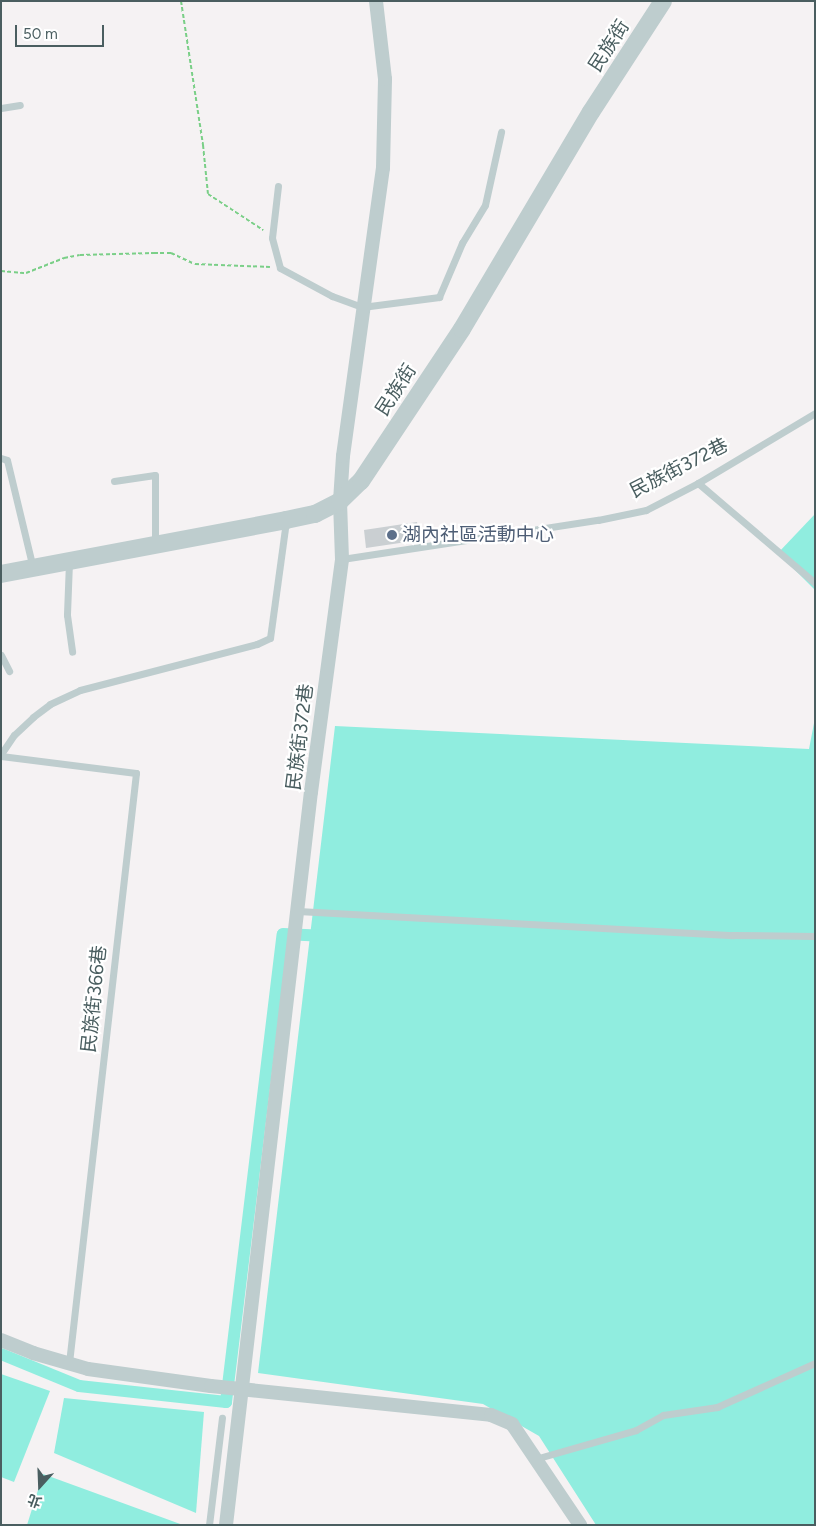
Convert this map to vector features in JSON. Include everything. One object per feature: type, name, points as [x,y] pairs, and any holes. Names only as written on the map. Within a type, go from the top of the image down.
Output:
[{"type":"street","name":"民族街372巷","points":[[226,1525],[296,935],[311,792],[342,559],[340,501],[343,456],[362,307],[383,168],[385,78],[376,1]]},
{"type":"street","name":"民族街","points":[[1,574],[315,514],[340,501],[361,481],[462,329],[590,112],[663,1]]},
{"type":"street","points":[[1,1340],[32,1353],[88,1369],[211,1386],[491,1415],[512,1424],[580,1525]]},
{"type":"lane","points":[[1,108],[20,105]]},
{"type":"lane","points":[[278,186],[272,238],[280,268],[332,296],[362,307],[439,297],[462,243],[485,205],[502,132]]},
{"type":"lane","name":"民族街372巷","points":[[342,559],[646,510],[698,483],[815,413]]},
{"type":"lane","points":[[1,458],[7,460],[33,568]]},
{"type":"lane","points":[[114,481],[155,475],[155,546]]},
{"type":"lane","points":[[698,483],[815,583]]},
{"type":"lane","name":"民族街366巷","points":[[69,1363],[136,772],[1,755],[14,735],[33,717],[50,704],[80,690],[258,644],[270,638],[286,520]]},
{"type":"lane","points":[[68,562],[68,615],[72,652]]},
{"type":"lane","points":[[1,655],[9,671]]},
{"type":"lane","points":[[298,915],[733,935],[815,936]]},
{"type":"lane","points":[[535,1459],[636,1430],[663,1415],[716,1407],[815,1363]]},
{"type":"lane","points":[[209,1525],[222,1418]]},
{"type":"path","points":[[181,1],[202,136],[208,194],[254,222],[272,238]]},
{"type":"path","points":[[1,271],[26,274],[64,258],[80,255],[170,253],[195,264],[280,268]]},
{"type":"shaded area","points":[[815,514],[815,590],[778,553]]},
{"type":"shaded area","points":[[815,718],[815,1525],[596,1525],[539,1436],[483,1404],[258,1373],[335,726],[809,749]]},
{"type":"shaded area","points":[[1,1374],[50,1391],[14,1482],[1,1477]]},
{"type":"shaded area","points":[[64,1398],[204,1412],[196,1513],[54,1453]]},
{"type":"shaded area","points":[[43,1474],[183,1525],[27,1525]]},
{"type":"building","name":"湖內社區活動中心","points":[[417,522],[420,540],[366,548],[364,530]]},
{"type":"waterway","points":[[1,1354],[79,1386],[226,1402],[283,934],[327,936]]},
{"type":"place","name":"湖內社區活動中心","points":[[392,535]]}]
